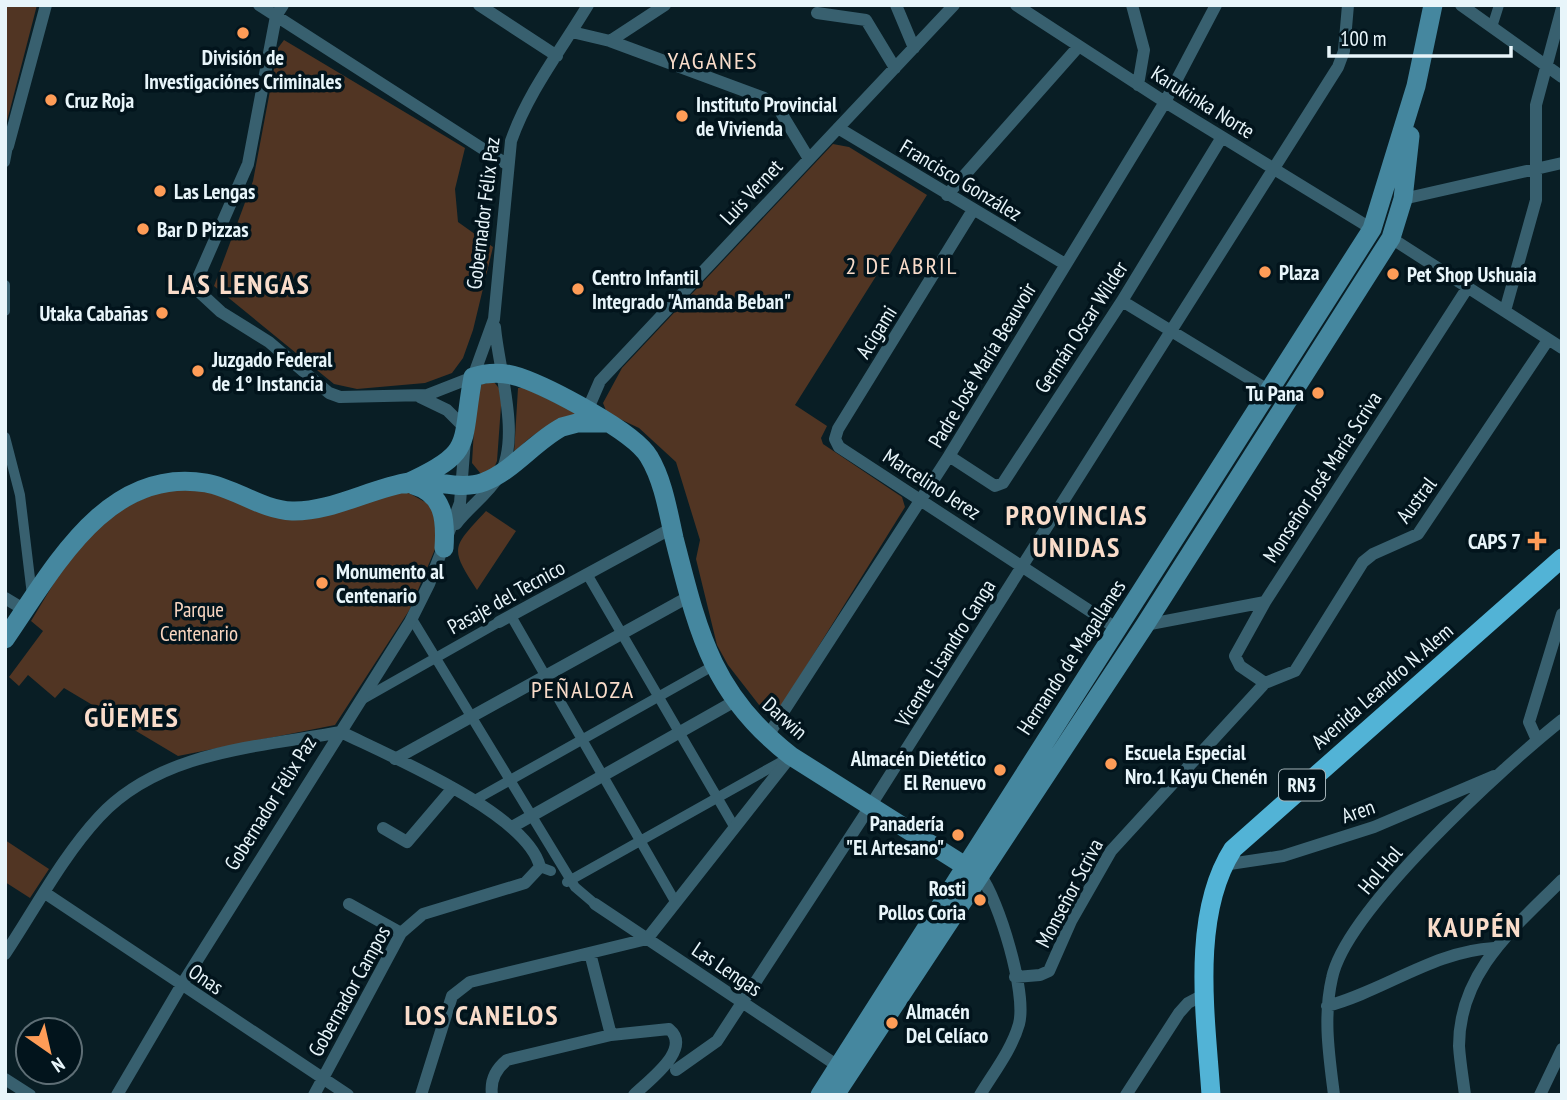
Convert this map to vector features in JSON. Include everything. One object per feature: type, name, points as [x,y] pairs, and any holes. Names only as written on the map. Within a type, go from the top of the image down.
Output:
[{"type":"highway","name":"Avenida Leandro N. Alem","points":[[1211,1095],[1205,995],[1210,905],[1223,865],[1247,835],[1562,558]]},
{"type":"main road","name":"Hernando de Magallanes","points":[[820,1095],[972,871],[1145,625],[1391,238],[1403,199],[1416,86],[1433,5]]},
{"type":"main road","name":"Hernando de Magallanes","points":[[835,1095],[1116,628],[1371,229],[1416,86]]},
{"type":"main road","name":"Darwin","points":[[472,377],[505,374],[529,382],[633,438],[649,455],[660,482],[690,596],[713,666],[734,701],[767,737],[791,756],[972,871]]},
{"type":"main road","name":"Gobernador Félix Paz","points":[[466,435],[472,377]]},
{"type":"main road","points":[[405,484],[482,483],[562,427],[591,422],[610,424]]},
{"type":"main road","points":[[5,639],[71,545],[101,514],[126,496],[152,486],[205,483],[292,511],[318,508],[405,484],[449,462],[466,435]]},
{"type":"main road","points":[[405,484],[427,491],[441,506],[448,539]]},
{"type":"street","points":[[5,162],[7,146],[47,5]]},
{"type":"street","points":[[259,5],[279,11],[508,165]]},
{"type":"street","points":[[479,5],[557,55]]},
{"type":"street","name":"Gobernador Félix Paz","points":[[472,377],[494,319],[508,165],[519,117],[588,5]]},
{"type":"street","points":[[610,41],[665,5]]},
{"type":"street","points":[[896,5],[914,48]]},
{"type":"street","name":"Luis Vernet","points":[[587,411],[600,381],[954,5]]},
{"type":"street","name":"Karukinka Norte","points":[[1016,5],[1138,85],[1371,229]]},
{"type":"street","points":[[1132,5],[1144,50],[1138,85]]},
{"type":"street","name":"Padre José María Beauvoir","points":[[767,737],[949,456],[1165,102],[1216,5]]},
{"type":"street","name":"Vicente Lisandro Canga","points":[[676,1070],[717,1041],[871,805],[1171,332],[1338,66],[1344,51],[1348,5]]},
{"type":"street","points":[[1461,5],[1562,77]]},
{"type":"street","points":[[1492,27],[1499,5]]},
{"type":"street","points":[[1505,311],[1536,200],[1536,106],[1562,8]]},
{"type":"street","points":[[279,11],[248,164],[195,279],[194,287],[213,305],[269,342],[329,393],[356,398],[417,396],[447,389],[472,377]]},
{"type":"street","points":[[817,13],[866,20],[895,68]]},
{"type":"street","points":[[572,32],[610,41],[764,98],[780,111],[809,159]]},
{"type":"street","points":[[947,195],[1079,46]]},
{"type":"street","name":"Francisco González","points":[[838,128],[1065,264]]},
{"type":"street","name":"Germán Oscar Wilder","points":[[949,456],[995,486],[1003,483],[1122,301],[1222,137]]},
{"type":"street","points":[[1403,199],[1562,163]]},
{"type":"street","name":"Acigami","points":[[835,439],[838,429],[973,210]]},
{"type":"street","points":[[1391,238],[1562,348]]},
{"type":"street","points":[[5,285],[5,311]]},
{"type":"street","name":"Monseñor José María Scriva","points":[[1265,683],[1240,666],[1235,656],[1265,601],[1468,287]]},
{"type":"street","points":[[1122,301],[1268,390]]},
{"type":"street","name":"Gobernador Félix Paz","points":[[448,539],[501,472],[508,408],[505,374],[494,319]]},
{"type":"street","name":"Austral","points":[[1265,683],[1296,671],[1363,562],[1373,554],[1418,534],[1548,340]]},
{"type":"street","points":[[417,396],[447,410],[466,435]]},
{"type":"street","name":"Gobernador Félix Paz","points":[[117,1095],[181,986],[412,619],[448,539],[464,485],[466,435]]},
{"type":"street","points":[[5,437],[20,495],[29,605],[5,598]]},
{"type":"street","name":"Marcelino Jerez","points":[[835,439],[839,447],[1116,628]]},
{"type":"street","name":"Pasaje del Tecnico","points":[[361,701],[672,528]]},
{"type":"street","points":[[587,574],[735,828]]},
{"type":"street","points":[[395,759],[690,596]]},
{"type":"street","points":[[1145,625],[1265,601]]},
{"type":"street","points":[[1537,740],[1529,722],[1562,614]]},
{"type":"street","points":[[412,619],[571,883],[594,904]]},
{"type":"street","points":[[505,619],[546,676],[676,903]]},
{"type":"street","points":[[473,801],[713,666]]},
{"type":"street","name":"Monseñor Scriva","points":[[1015,977],[1040,975],[1049,971],[1071,921],[1111,851],[1265,683]]},
{"type":"street","points":[[5,954],[101,815],[145,781],[202,758],[341,732],[453,788],[512,827],[734,701]]},
{"type":"street","name":"Hol Hol","points":[[1334,1095],[1326,1025],[1328,1006],[1332,976],[1352,933],[1418,855],[1537,740],[1562,720]]},
{"type":"street","points":[[571,883],[791,756]]},
{"type":"street","points":[[421,1095],[452,996],[459,988],[470,982],[647,939],[791,756]]},
{"type":"street","name":"Aren","points":[[1223,865],[1283,856],[1374,827],[1500,775]]},
{"type":"street","points":[[383,828],[407,842],[453,788]]},
{"type":"street","name":"Gobernador Campos","points":[[314,1095],[401,933],[423,914],[525,883],[546,869],[531,844],[512,827]]},
{"type":"street","name":"Darwin","points":[[972,871],[991,890],[1000,909],[1015,977]]},
{"type":"street","points":[[1465,1095],[1459,1047],[1461,1023],[1476,975],[1493,948],[1562,880]]},
{"type":"street","name":"Onas","points":[[45,893],[348,1095]]},
{"type":"street","points":[[349,904],[401,933]]},
{"type":"street","name":"Las Lengas","points":[[594,904],[838,1066]]},
{"type":"street","points":[[1328,1006],[1350,1000],[1461,951],[1493,948]]},
{"type":"street","points":[[590,953],[611,1035]]},
{"type":"street","points":[[980,1095],[1013,1041],[1019,1022],[1015,977]]},
{"type":"street","points":[[1126,1095],[1180,1013],[1188,1003],[1205,995]]},
{"type":"street","points":[[492,1095],[493,1079],[499,1067],[507,1060],[611,1035],[669,1029],[676,1035],[673,1054],[634,1095]]},
{"type":"street","points":[[1540,1095],[1562,1049]]},
{"type":"street","points":[[5,1079],[30,1095]]},
{"type":"green space","points":[[5,5],[37,5],[5,129]]},
{"type":"green space","points":[[284,40],[465,148],[455,189],[458,222],[493,247],[473,330],[463,358],[452,373],[425,383],[357,389],[334,384],[214,286],[253,181],[278,48]]},
{"type":"green space","points":[[833,144],[849,147],[927,195],[795,405],[827,426],[821,438],[823,444],[902,497],[905,507],[779,710],[771,714],[763,710],[728,665],[717,645],[696,559],[700,540],[676,462],[639,428],[607,413],[603,403],[622,368]]},
{"type":"green space","points":[[494,382],[502,392],[497,461],[494,468],[481,474],[472,463],[476,394],[482,384]]},
{"type":"green space","points":[[518,388],[525,388],[582,416],[545,429],[529,439],[514,454]]},
{"type":"green space","name":"Parque Centenario","points":[[199,489],[274,514],[407,492],[434,507],[438,542],[410,609],[335,725],[178,756],[64,688],[55,698],[28,675],[19,686],[9,677],[43,631],[31,621],[71,555],[111,514],[160,491]]},
{"type":"green space","points":[[486,511],[516,531],[477,590],[462,565],[458,548],[466,533]]},
{"type":"green space","points":[[5,840],[49,869],[30,898],[5,882]]},
{"type":"place","name":"División de Investigaciónes Criminales","points":[[243,33]]},
{"type":"place","name":"Cruz Roja","points":[[51,100]]},
{"type":"place","name":"Instituto Provincial de Vivienda","points":[[682,116]]},
{"type":"place","name":"Las Lengas","points":[[160,191]]},
{"type":"place","name":"Bar D Pizzas","points":[[143,229]]},
{"type":"place","name":"Plaza","points":[[1265,272]]},
{"type":"place","name":"Pet Shop Ushuaia","points":[[1393,274]]},
{"type":"place","name":"Centro Infantil Integrado \"Amanda Beban\"","points":[[578,289]]},
{"type":"place","name":"Utaka Cabañas","points":[[162,313]]},
{"type":"place","name":"Juzgado Federal de 1° Instancia","points":[[198,371]]},
{"type":"place","name":"Tu Pana","points":[[1318,393]]},
{"type":"place","name":"CAPS 7","points":[[1537,541]]},
{"type":"place","name":"Monumento al Centenario","points":[[322,583]]},
{"type":"place","name":"Escuela Especial Nro.1 Kayu Chenén","points":[[1111,764]]},
{"type":"place","name":"Almacén Dietético El Renuevo","points":[[1000,770]]},
{"type":"place","name":"Panadería \"El Artesano\"","points":[[958,835]]},
{"type":"place","name":"Rosti Pollos Coria","points":[[980,900]]},
{"type":"place","name":"Almacén Del Celíaco","points":[[892,1023]]},
{"type":"district","name":"YAGANES","points":[[713,60]]},
{"type":"district","name":"2 DE ABRIL","points":[[902,265]]},
{"type":"district","name":"LAS LENGAS","points":[[239,283]]},
{"type":"district","name":"PROVINCIAS UNIDAS","points":[[1077,530]]},
{"type":"district","name":"PEÑALOZA","points":[[583,689]]},
{"type":"district","name":"GÜEMES","points":[[132,716]]},
{"type":"district","name":"KAUPÉN","points":[[1475,926]]},
{"type":"district","name":"LOS CANELOS","points":[[482,1014]]}]
